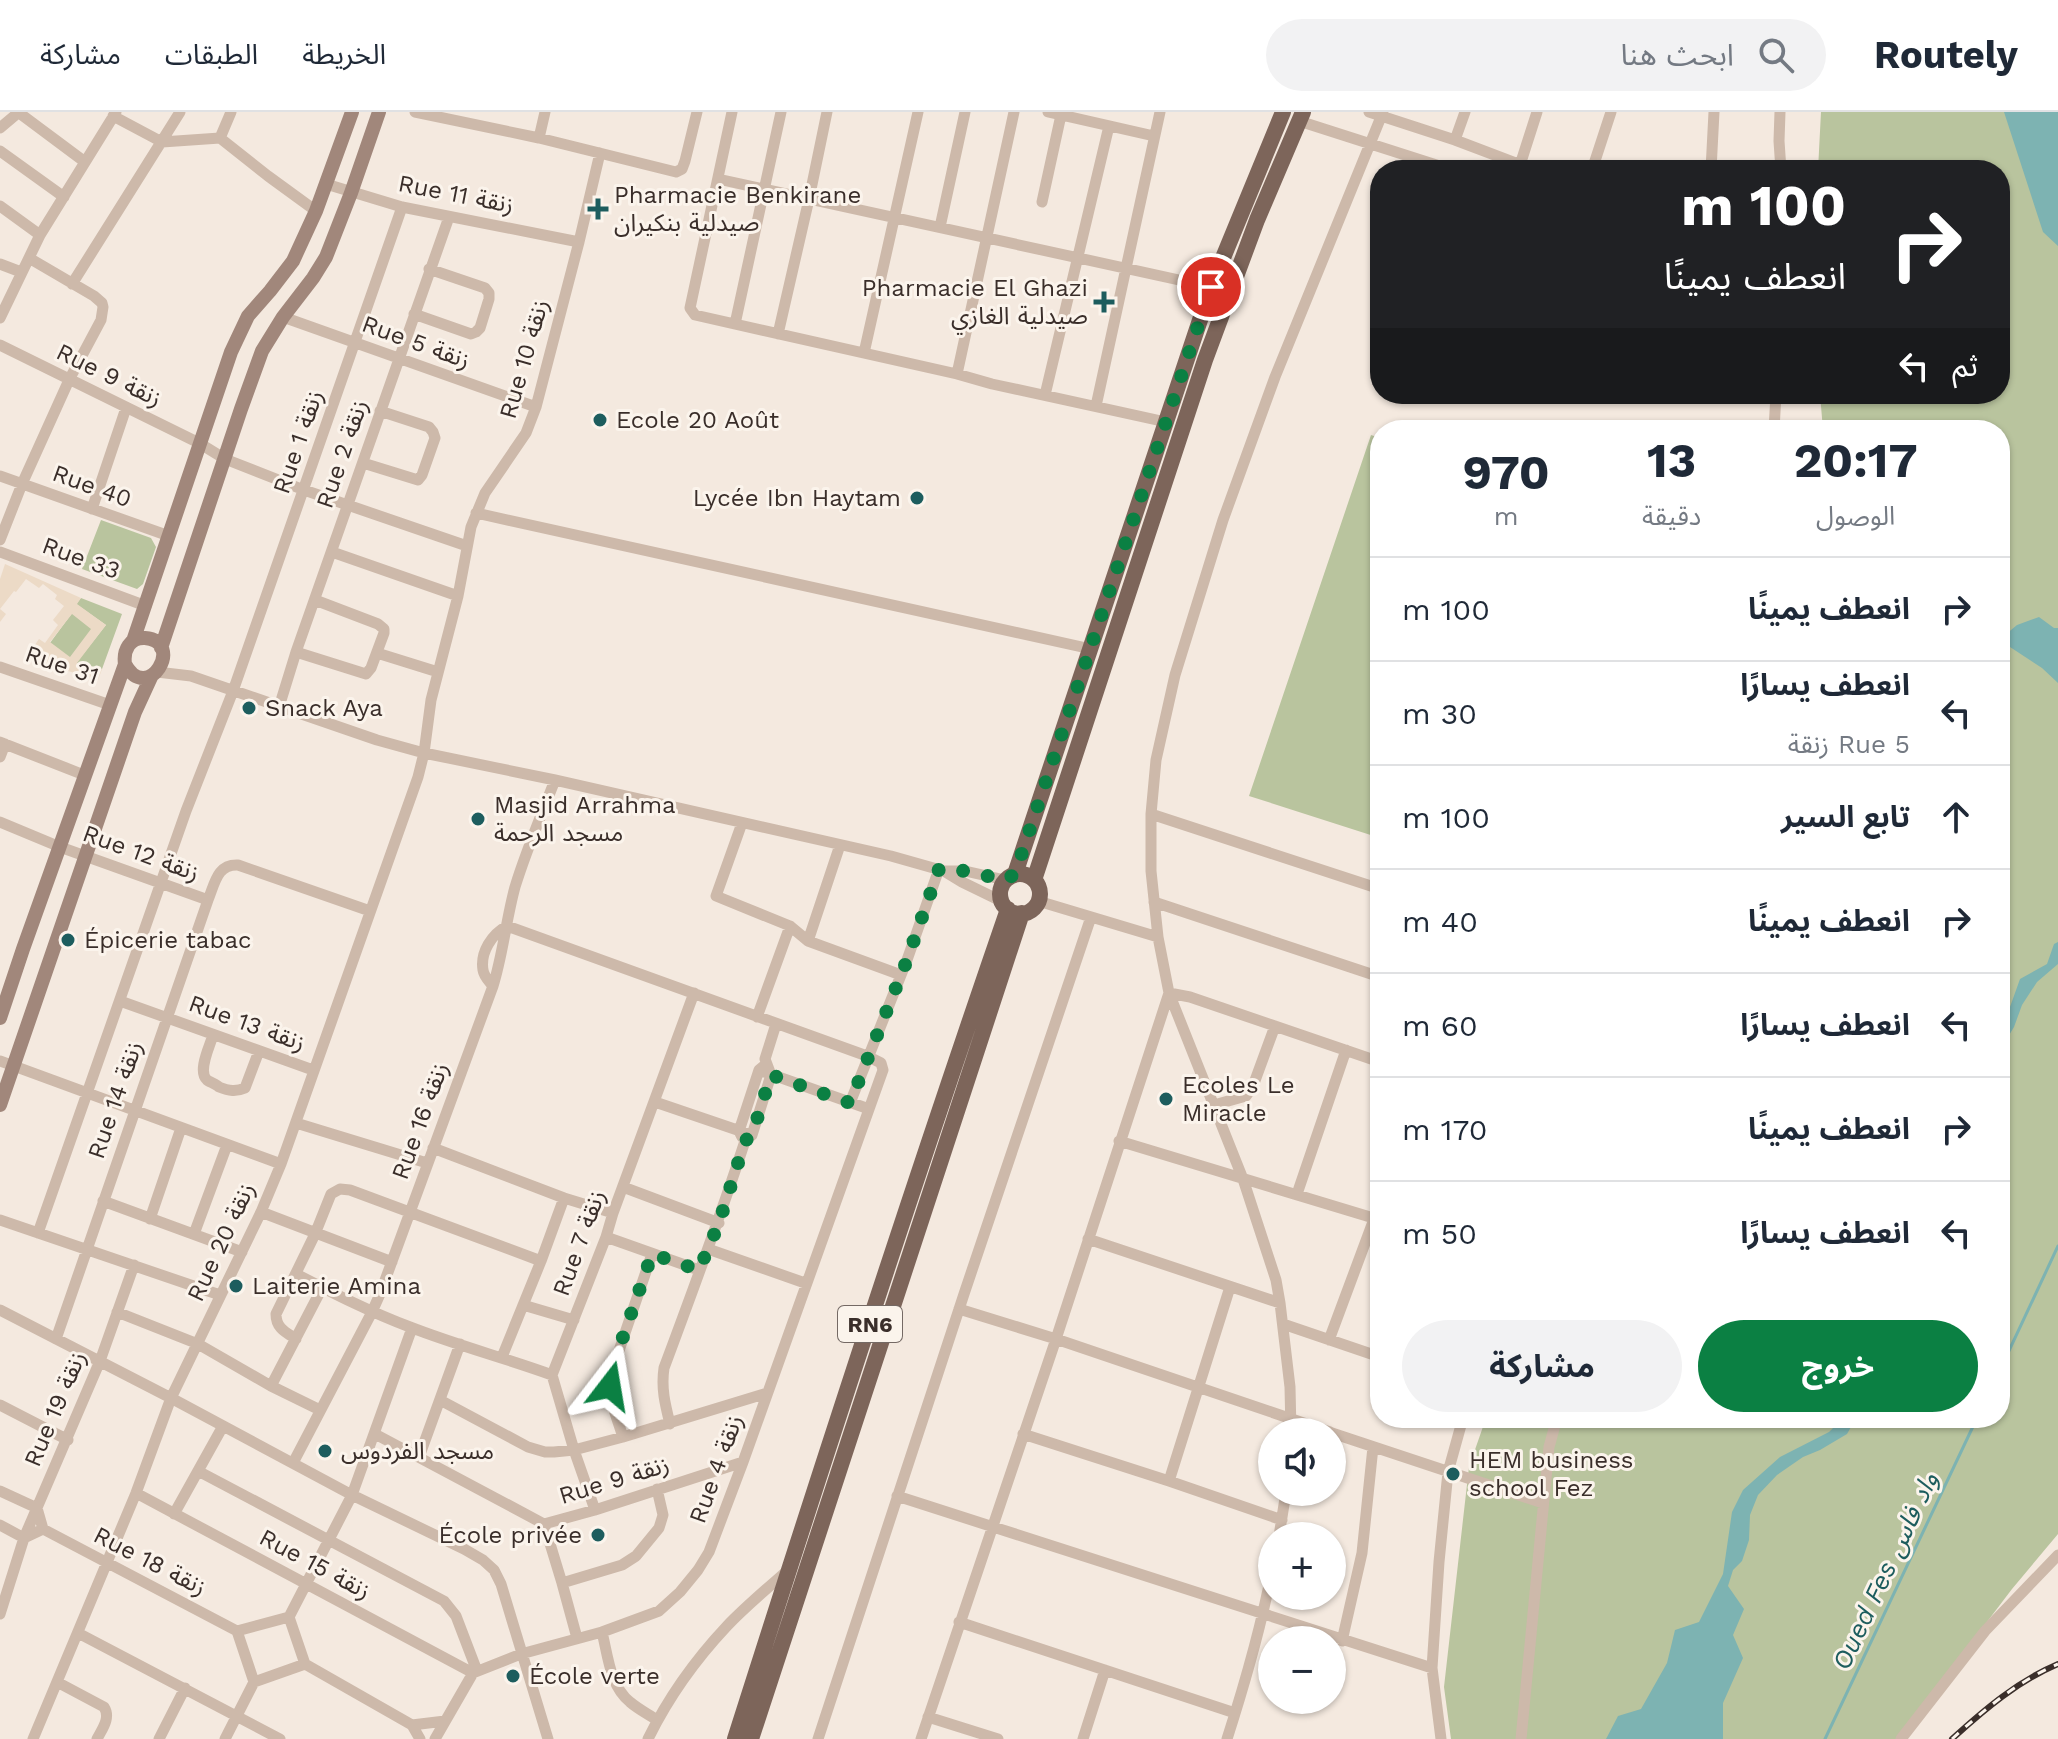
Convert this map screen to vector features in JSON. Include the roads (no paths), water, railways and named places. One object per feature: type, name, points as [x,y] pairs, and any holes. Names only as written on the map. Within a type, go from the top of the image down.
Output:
[{"type":"main road","name":"RN6","points":[[751,1739],[1010,908],[1000,890],[1010,877],[1091,649],[1211,287],[1283,112]]},
{"type":"main road","points":[[1034,880],[1214,334],[1301,116]]},
{"type":"main road","points":[[1010,877],[1029,876],[1040,894],[1034,907],[1010,908]]},
{"type":"main road","name":"RN6","points":[[735,1739],[931,1134],[1010,908]]},
{"type":"street","points":[[0,128],[18,112],[85,162]]},
{"type":"street","points":[[72,284],[180,112]]},
{"type":"street","points":[[220,138],[231,112]]},
{"type":"street","points":[[0,1018],[125,664],[125,651],[133,641],[146,606],[237,336],[248,316],[293,261],[316,211],[352,112]]},
{"type":"street","points":[[0,1105],[7,1063],[35,998],[135,712],[163,661],[162,651],[262,351],[326,257],[379,112]]},
{"type":"street","points":[[415,112],[435,114],[676,172],[684,165],[697,112]]},
{"type":"street","points":[[539,138],[545,112]]},
{"type":"street","points":[[732,112],[690,308],[695,315],[1166,422]]},
{"type":"street","points":[[735,324],[781,112]]},
{"type":"street","points":[[778,334],[827,112]]},
{"type":"street","points":[[864,353],[918,112]]},
{"type":"street","points":[[940,227],[965,112]]},
{"type":"street","points":[[957,374],[1014,112]]},
{"type":"street","points":[[1048,112],[1154,136]]},
{"type":"street","points":[[1096,406],[1160,112]]},
{"type":"street","points":[[1369,112],[1507,160]]},
{"type":"street","points":[[1455,140],[1465,112]]},
{"type":"street","points":[[1522,160],[1537,112]]},
{"type":"street","points":[[1595,160],[1611,112]]},
{"type":"street","points":[[1712,160],[1714,112]]},
{"type":"street","points":[[1780,112],[1780,160]]},
{"type":"street","points":[[0,318],[40,235],[114,114],[162,142],[220,138],[316,211]]},
{"type":"street","points":[[1291,1418],[1283,1324],[1268,1252],[1243,1179],[1169,993],[1154,902],[1151,814],[1156,760],[1175,675],[1223,520],[1275,377],[1382,114]]},
{"type":"street","points":[[1042,202],[1061,115]]},
{"type":"street","points":[[1301,116],[1422,160]]},
{"type":"street","points":[[1045,395],[1109,126]]},
{"type":"street","points":[[0,151],[64,197]]},
{"type":"street","name":"Rue 10 زنقة","points":[[424,753],[428,715],[476,513],[485,493],[519,445],[536,407],[600,153]]},
{"type":"street","points":[[718,179],[1211,287]]},
{"type":"street","name":"Rue 11 زنقة","points":[[326,184],[402,207],[579,242]]},
{"type":"street","points":[[0,206],[40,235]]},
{"type":"street","name":"Rue 1 زنقة","points":[[233,691],[402,207]]},
{"type":"street","name":"Rue 2 زنقة","points":[[279,707],[449,217]]},
{"type":"street","points":[[0,540],[69,380],[101,320],[103,307],[98,299],[29,258]]},
{"type":"street","points":[[0,264],[21,272]]},
{"type":"street","points":[[414,314],[471,334],[480,328],[489,299],[485,288],[429,269]]},
{"type":"street","name":"Rue 5 زنقة","points":[[283,317],[536,407]]},
{"type":"street","name":"Rue 9 زنقة","points":[[0,345],[199,443],[225,459],[304,490],[467,546]]},
{"type":"street","points":[[92,509],[126,408]]},
{"type":"street","points":[[363,463],[418,480],[435,438],[429,427],[380,411]]},
{"type":"street","name":"Rue 40","points":[[0,476],[169,536]]},
{"type":"street","points":[[476,513],[1091,649]]},
{"type":"street","name":"Rue 33","points":[[0,552],[146,606]]},
{"type":"street","points":[[332,552],[458,596]]},
{"type":"street","points":[[296,652],[362,674],[369,672],[377,653],[384,633],[381,627],[315,600]]},
{"type":"street","points":[[133,641],[139,638],[152,640],[191,676]]},
{"type":"street","points":[[377,653],[438,672]]},
{"type":"street","points":[[125,664],[133,674],[145,677],[154,674],[191,676],[377,740],[424,753],[555,780],[941,870],[1010,877]]},
{"type":"street","name":"Rue 31","points":[[0,667],[110,705]]},
{"type":"street","points":[[38,1233],[186,811],[233,691]]},
{"type":"street","points":[[0,757],[2,743],[84,775]]},
{"type":"street","name":"Rue 20 زنقة","points":[[33,1739],[136,1493],[171,1398],[281,1164],[424,753]]},
{"type":"street","name":"Rue 16 زنقة","points":[[293,1463],[372,1312],[392,1262],[493,986],[516,884],[555,780]]},
{"type":"street","points":[[1151,814],[1370,886]]},
{"type":"street","name":"Rue 12 زنقة","points":[[0,822],[86,857],[208,900]]},
{"type":"street","points":[[742,823],[716,896],[790,926],[808,941],[901,975]]},
{"type":"street","points":[[808,941],[840,845]]},
{"type":"street","name":"Rue 14 زنقة","points":[[56,1339],[208,900],[222,868],[238,865],[370,911]]},
{"type":"street","points":[[941,870],[1010,908]]},
{"type":"street","points":[[850,1103],[941,870]]},
{"type":"street","points":[[1038,901],[1158,937]]},
{"type":"street","points":[[1154,902],[1370,974]]},
{"type":"street","points":[[818,1739],[1091,917]]},
{"type":"street","points":[[493,986],[483,972],[483,962],[489,941],[507,926],[867,1056]]},
{"type":"street","points":[[757,1017],[790,926]]},
{"type":"street","name":"Rue 7 زنقة","points":[[552,1375],[606,1237],[694,993]]},
{"type":"street","points":[[1169,993],[1190,997],[1370,1058]]},
{"type":"street","points":[[921,1739],[1169,993]]},
{"type":"street","name":"Rue 13 زنقة","points":[[120,1001],[313,1070]]},
{"type":"street","points":[[670,1424],[663,1396],[664,1368],[719,1223],[776,1024]]},
{"type":"street","points":[[1214,1105],[1246,1096],[1253,1086],[1275,1026]]},
{"type":"street","points":[[213,1035],[204,1076],[225,1089],[236,1092],[245,1088],[259,1051]]},
{"type":"street","points":[[1297,1194],[1346,1050]]},
{"type":"street","name":"Rue 4 زنقة","points":[[475,1672],[521,1654],[602,1632],[659,1611],[698,1570],[709,1552],[743,1462],[883,1070],[881,1063],[867,1056]]},
{"type":"street","points":[[7,1063],[281,1164]]},
{"type":"street","points":[[765,1070],[869,1109]]},
{"type":"street","points":[[655,1102],[745,1136]]},
{"type":"street","points":[[296,1123],[427,1163]]},
{"type":"street","points":[[150,1219],[181,1128]]},
{"type":"street","points":[[1119,1141],[1370,1217]]},
{"type":"street","points":[[194,1234],[227,1145]]},
{"type":"street","points":[[433,1148],[564,1198],[613,1213]]},
{"type":"street","points":[[623,1187],[719,1223]]},
{"type":"street","points":[[296,1339],[277,1324],[276,1314],[331,1194],[340,1189],[350,1190],[541,1261]]},
{"type":"street","points":[[502,1357],[564,1198]]},
{"type":"street","points":[[103,1201],[242,1252]]},
{"type":"street","points":[[261,1212],[392,1262]]},
{"type":"street","points":[[0,1220],[220,1295]]},
{"type":"street","points":[[606,1237],[699,1270]]},
{"type":"street","points":[[1088,1239],[1280,1303]]},
{"type":"street","points":[[1329,1340],[1370,1239]]},
{"type":"street","points":[[708,1249],[805,1283]]},
{"type":"street","points":[[623,1437],[611,1401],[611,1374],[652,1254]]},
{"type":"street","name":"Rue 19 زنقة","points":[[0,1614],[24,1538],[100,1361],[134,1265]]},
{"type":"street","points":[[296,1274],[412,1328],[552,1375],[595,1510]]},
{"type":"street","points":[[1169,1481],[1230,1287]]},
{"type":"street","points":[[271,1386],[322,1288]]},
{"type":"street","points":[[523,1305],[574,1320]]},
{"type":"street","points":[[959,1309],[1288,1418]]},
{"type":"street","points":[[0,1310],[352,1495],[483,1560],[494,1570],[501,1584],[548,1739]]},
{"type":"street","points":[[117,1312],[198,1344],[320,1410]]},
{"type":"street","points":[[1283,1324],[1370,1354]]},
{"type":"street","points":[[412,1328],[352,1495],[289,1617],[305,1664],[412,1725],[420,1739]]},
{"type":"street","points":[[419,1457],[460,1344]]},
{"type":"street","points":[[440,1400],[528,1447],[545,1452],[574,1450],[623,1437],[767,1393]]},
{"type":"street","points":[[0,1405],[68,1440]]},
{"type":"street","points":[[174,1514],[223,1426]]},
{"type":"street","points":[[1441,1739],[1432,1668],[1448,1472],[1460,1428]]},
{"type":"street","points":[[1521,1739],[1543,1503],[1554,1428]]},
{"type":"street","points":[[375,1434],[544,1524],[577,1638]]},
{"type":"street","points":[[1023,1434],[1282,1520],[1284,1506]]},
{"type":"street","points":[[1346,1437],[1543,1503]]},
{"type":"street","points":[[1345,1626],[1362,1553],[1373,1447]]},
{"type":"street","name":"Rue 9 زنقة","points":[[544,1524],[743,1462]]},
{"type":"street","points":[[198,1471],[444,1601],[456,1616],[475,1672],[435,1739]]},
{"type":"street","points":[[562,1583],[622,1565],[636,1556],[659,1528],[663,1515],[657,1489]]},
{"type":"street","points":[[0,1491],[37,1508],[43,1529],[24,1538],[0,1525]]},
{"type":"street","name":"Rue 15 زنقة","points":[[136,1493],[475,1672]]},
{"type":"street","points":[[897,1496],[1295,1626]]},
{"type":"street","name":"Rue 18 زنقة","points":[[43,1529],[237,1631]]},
{"type":"street","points":[[1901,1739],[1985,1631],[2058,1555]]},
{"type":"street","points":[[648,1739],[674,1694],[728,1625],[788,1570]]},
{"type":"street","points":[[1227,1739],[1264,1610]]},
{"type":"street","points":[[225,1739],[254,1682],[237,1631],[289,1617]]},
{"type":"street","points":[[959,1622],[1235,1713]]},
{"type":"street","points":[[602,1632],[615,1682],[621,1693],[657,1720]]},
{"type":"street","points":[[78,1633],[280,1739]]},
{"type":"street","points":[[1346,1642],[1432,1668]]},
{"type":"street","points":[[254,1682],[305,1664]]},
{"type":"street","points":[[1083,1739],[1105,1670]]},
{"type":"street","points":[[57,1682],[104,1707],[107,1719],[97,1739]]},
{"type":"street","points":[[159,1739],[185,1688]]},
{"type":"street","points":[[928,1717],[998,1739]]},
{"type":"street","points":[[412,1725],[445,1721]]},
{"type":"water","points":[[2004,112],[2058,112],[2058,246],[2043,232]]},
{"type":"water","points":[[2039,617],[2058,628],[2058,683],[2010,647],[2010,631]]},
{"type":"water","points":[[2058,942],[2058,964],[2037,982],[2022,1005],[2010,1034],[2010,1007],[2020,979],[2047,964],[2054,944]]},
{"type":"water","points":[[1833,1428],[1850,1428],[1847,1434],[1777,1475],[1758,1495],[1750,1515],[1749,1540],[1728,1586],[1744,1609],[1733,1635],[1743,1658],[1723,1703],[1723,1739],[1606,1739],[1618,1716],[1641,1709],[1667,1663],[1675,1630],[1699,1622],[1723,1574],[1732,1512],[1743,1490],[1780,1457]]},
{"type":"waterway","name":"Oued Fes واد فاس","points":[[2010,1349],[2058,1246]]},
{"type":"waterway","name":"Oued Fes واد فاس","points":[[1825,1739],[1972,1428]]},
{"type":"railway","points":[[1952,1739],[2002,1697],[2058,1664]]},
{"type":"place","name":"Pharmacie Benkirane صيدلية بنكيران","points":[[598,209]]},
{"type":"place","name":"Pharmacie El Ghazi صيدلية الغازي","points":[[1104,302]]},
{"type":"place","name":"Ecole 20 Août","points":[[600,420]]},
{"type":"place","name":"Lycée Ibn Haytam","points":[[917,498]]},
{"type":"place","name":"Snack Aya","points":[[249,708]]},
{"type":"place","name":"Masjid Arrahma مسجد الرحمة","points":[[478,819]]},
{"type":"place","name":"Épicerie tabac","points":[[68,940]]},
{"type":"place","name":"Ecoles Le Miracle","points":[[1166,1099]]},
{"type":"place","name":"Laiterie Amina","points":[[236,1286]]},
{"type":"place","name":"مسجد الفردوس","points":[[325,1451]]},
{"type":"place","name":"HEM business school Fez","points":[[1453,1474]]},
{"type":"place","name":"École privée","points":[[598,1535]]},
{"type":"place","name":"École verte","points":[[513,1676]]}]
